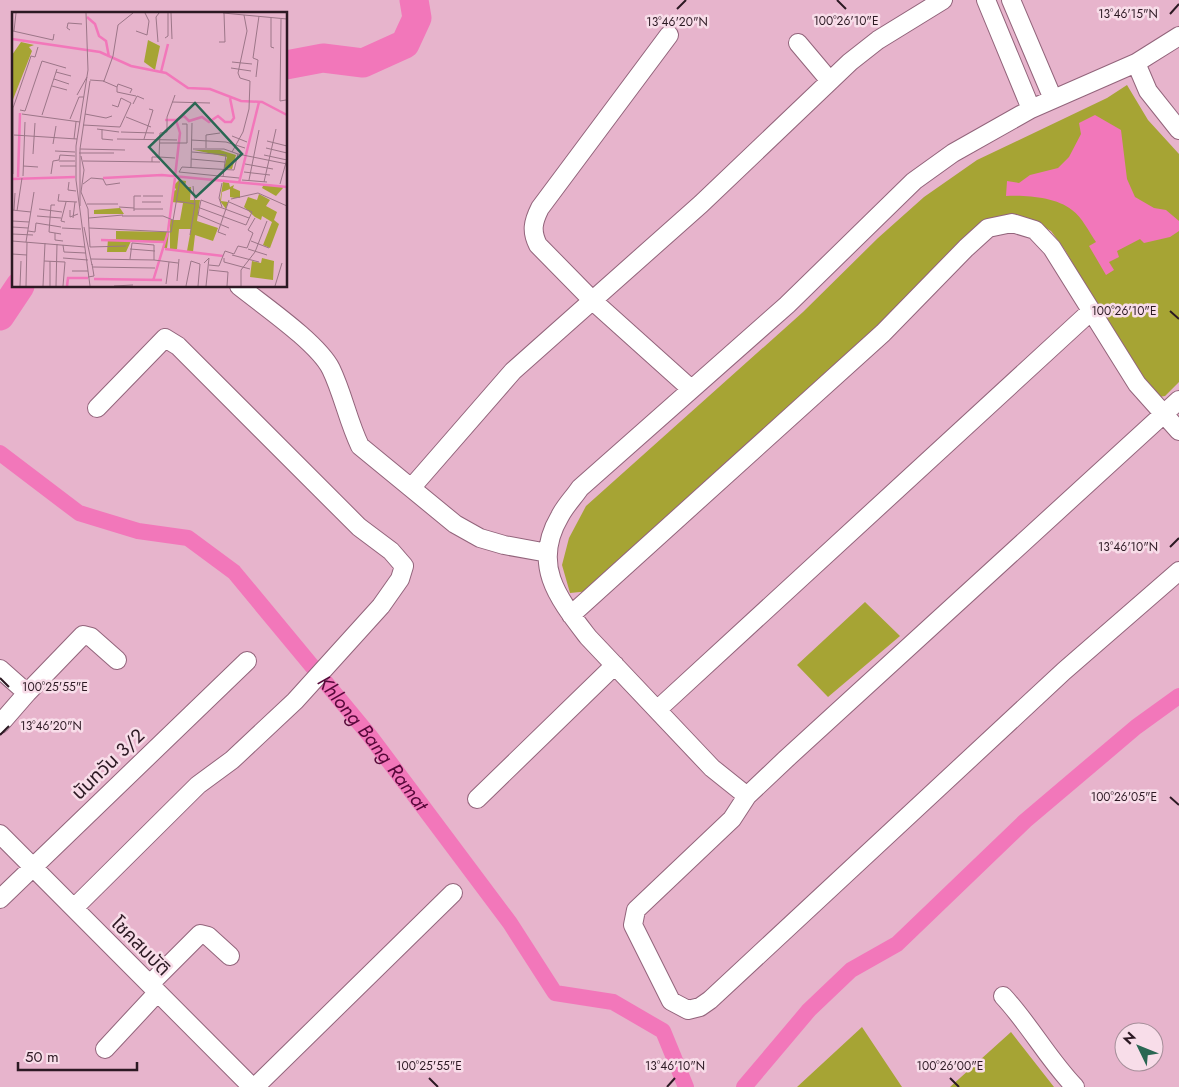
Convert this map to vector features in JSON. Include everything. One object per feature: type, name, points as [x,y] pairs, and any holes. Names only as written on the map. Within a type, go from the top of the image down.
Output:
[{"type":"street","points":[[412,487],[513,371],[701,204],[830,81],[878,40],[943,0]]},
{"type":"street","points":[[986,0],[1032,108]]},
{"type":"street","points":[[1011,0],[1053,98]]},
{"type":"street","points":[[669,35],[540,208],[533,221],[533,235],[538,245],[593,301],[691,388]]},
{"type":"street","points":[[747,796],[712,768],[615,665],[571,615],[548,570],[548,543],[560,516],[580,488],[787,305],[914,181],[953,153],[1032,108],[1136,63],[1179,36]]},
{"type":"street","points":[[798,43],[830,81]]},
{"type":"street","points":[[1136,63],[1148,91],[1179,130]]},
{"type":"street","points":[[571,615],[883,334],[966,248],[988,228],[1012,223],[1034,230],[1052,248],[1090,312],[1137,384],[1179,431]]},
{"type":"street","points":[[241,288],[314,347],[331,368],[351,428],[360,446],[455,524],[480,538],[504,545],[548,553]]},
{"type":"street","points":[[657,710],[1090,312]]},
{"type":"street","points":[[74,908],[198,785],[232,760],[296,700],[381,606],[400,579],[404,566],[391,551],[359,527],[178,346],[165,338],[97,408]]},
{"type":"street","points":[[1179,400],[747,796],[732,819],[636,910],[633,925],[671,1001],[684,1010],[700,1007],[710,1000],[1057,678],[1179,571]]},
{"type":"street","points":[[0,724],[83,635],[91,637],[118,660]]},
{"type":"street","name":"นันทวัน 3/2","points":[[0,899],[247,661]]},
{"type":"street","points":[[477,799],[615,665]]},
{"type":"street","points":[[0,669],[27,693]]},
{"type":"street","name":"โชคสมบัติ","points":[[0,834],[253,1087]]},
{"type":"street","points":[[253,1087],[453,893]]},
{"type":"street","points":[[105,1049],[200,934],[208,936],[230,956]]},
{"type":"street","points":[[1004,996],[1027,1022],[1062,1073],[1075,1087]]},
{"type":"shaded area","points":[[1127,85],[1148,120],[1179,154],[1179,382],[1165,396],[1159,397],[1144,382],[1124,352],[1065,250],[1051,231],[1032,220],[1009,215],[980,226],[872,334],[590,591],[570,593],[562,565],[569,538],[586,506],[803,312],[878,238],[924,197],[977,160],[1107,98]]},
{"type":"shaded area","points":[[1095,115],[1121,130],[1127,179],[1135,197],[1154,208],[1166,210],[1179,221],[1179,231],[1170,237],[1144,243],[1140,239],[1117,251],[1119,257],[1109,262],[1114,270],[1106,275],[1089,246],[1096,242],[1076,213],[1058,202],[1031,197],[1006,196],[1007,181],[1019,183],[1030,175],[1058,168],[1069,157],[1081,134],[1079,123]]},
{"type":"shaded area","points":[[865,602],[900,636],[828,697],[797,665]]},
{"type":"shaded area","points":[[862,1027],[902,1087],[797,1087]]},
{"type":"shaded area","points":[[1011,1032],[1054,1087],[950,1087]]},
{"type":"waterway","name":"Khlong Bang Ramat","points":[[288,65],[323,58],[363,63],[405,44],[417,18],[414,0]]},
{"type":"waterway","name":"Khlong Bang Ramat","points":[[0,316],[19,288]]},
{"type":"waterway","name":"Khlong Bang Ramat","points":[[0,453],[79,513],[138,531],[188,538],[234,572],[370,736],[510,923],[555,993],[613,1002],[663,1031],[686,1087]]},
{"type":"waterway","points":[[744,1087],[809,1010],[851,970],[897,944],[1025,821],[1136,727],[1179,696]]}]
